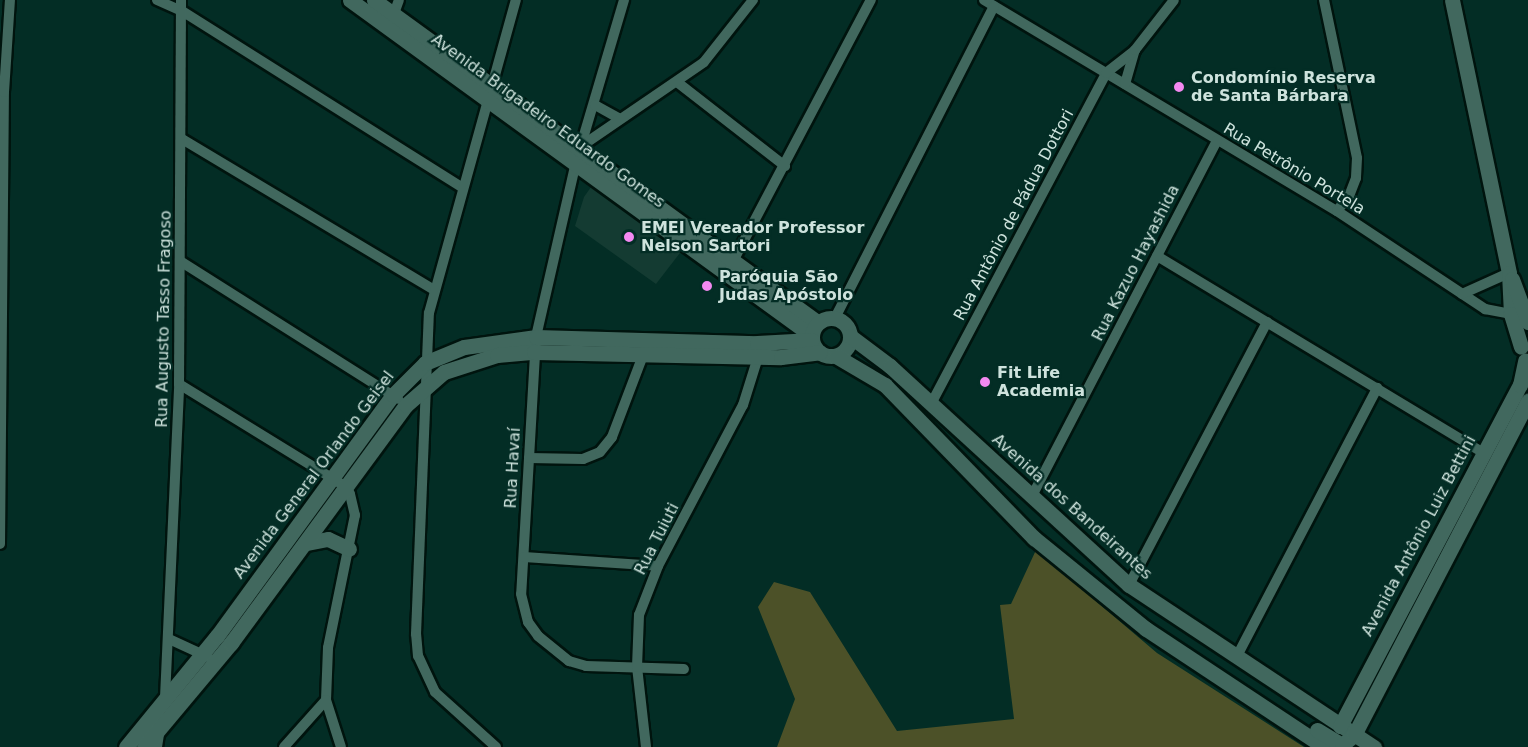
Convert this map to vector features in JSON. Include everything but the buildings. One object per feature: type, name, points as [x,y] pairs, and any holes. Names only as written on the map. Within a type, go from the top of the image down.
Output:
[{"type":"street","points":[[0,544],[2,97],[10,0]]},
{"type":"street","points":[[157,0],[181,6],[462,187]]},
{"type":"street","name":"Avenida Brigadeiro Eduardo Gomes","points":[[350,0],[394,14],[487,98],[730,267]]},
{"type":"street","name":"Avenida Brigadeiro Eduardo Gomes","points":[[374,0],[580,147],[815,338]]},
{"type":"street","points":[[496,747],[435,692],[418,656],[427,383],[425,363],[434,290],[516,0]]},
{"type":"street","name":"Rua Havaí","points":[[624,0],[595,105],[576,162],[535,344],[523,608],[538,636],[569,661],[585,666],[684,669]]},
{"type":"street","points":[[580,147],[618,118],[678,82],[723,42],[753,0]]},
{"type":"street","points":[[730,267],[872,0]]},
{"type":"street","name":"Rua Antônio de Pádua Dottori","points":[[931,404],[1106,73],[1135,50],[1174,0]]},
{"type":"street","points":[[1324,0],[1357,158],[1356,178],[1349,196],[1337,211]]},
{"type":"street","points":[[1452,0],[1509,273],[1511,314],[1525,352]]},
{"type":"street","points":[[989,3],[835,318],[815,338],[836,356],[885,386],[1034,538],[1146,629],[1324,747]]},
{"type":"street","name":"Rua Petrônio Portela","points":[[989,3],[1337,211],[1485,309],[1511,314]]},
{"type":"street","name":"Rua Augusto Tasso Fragoso","points":[[157,747],[165,700],[169,639],[179,384],[181,6]]},
{"type":"street","name":"Rua Antônio de Pádua Dottori","points":[[1125,84],[1135,50]]},
{"type":"street","points":[[678,82],[785,166]]},
{"type":"street","points":[[595,105],[618,118]]},
{"type":"street","points":[[182,139],[434,290]]},
{"type":"street","name":"Rua Kazuo Hayashida","points":[[1032,496],[1217,140]]},
{"type":"street","points":[[1157,256],[1482,453]]},
{"type":"street","points":[[180,261],[406,405]]},
{"type":"street","points":[[1462,294],[1509,273]]},
{"type":"street","points":[[1509,273],[1528,322]]},
{"type":"street","name":"Avenida dos Bandeirantes","points":[[835,318],[846,324],[850,336],[931,404],[1129,585],[1236,658],[1374,747]]},
{"type":"street","points":[[1129,585],[1267,322]]},
{"type":"street","points":[[836,356],[847,348],[850,336]]},
{"type":"street","name":"Avenida General Orlando Geisel","points":[[645,347],[758,357],[815,338]]},
{"type":"street","name":"Avenida General Orlando Geisel","points":[[144,747],[209,658],[331,478],[393,395],[425,363],[464,347],[535,344],[645,347],[775,344],[815,338]]},
{"type":"street","name":"Avenida General Orlando Geisel","points":[[126,747],[165,700],[209,658],[307,543],[345,486],[406,405],[427,383],[468,362],[535,344]]},
{"type":"street","points":[[529,458],[583,459],[600,452],[612,437],[645,347]]},
{"type":"street","name":"Avenida Antônio Luiz Bettini","points":[[1340,726],[1482,453],[1520,385],[1525,352]]},
{"type":"street","name":"Rua Tuiuti","points":[[646,747],[637,667],[639,615],[658,566],[743,405],[758,357]]},
{"type":"street","points":[[179,384],[345,486],[354,504],[349,549],[328,648],[326,700],[340,747]]},
{"type":"street","points":[[1236,658],[1377,388]]},
{"type":"street","name":"Avenida Antônio Luiz Bettini","points":[[1354,735],[1528,400]]},
{"type":"street","points":[[307,543],[328,539],[349,549]]},
{"type":"street","points":[[524,557],[658,566]]},
{"type":"street","points":[[169,639],[209,658]]},
{"type":"street","points":[[1240,691],[1282,708],[1337,744],[1346,744],[1354,735]]},
{"type":"street","points":[[284,747],[326,700]]},
{"type":"shaded area","name":"EMEI Vereador Professor Nelson Sartori","points":[[591,187],[601,187],[683,249],[656,284],[575,226],[584,197]]},
{"type":"green space","points":[[1036,550],[1157,653],[1304,747],[777,747],[795,699],[758,607],[774,582],[810,592],[897,731],[1014,719],[1000,605],[1011,604]]},
{"type":"place","name":"Condomínio Reserva de Santa Bárbara","points":[[1179,87]]},
{"type":"place","name":"EMEI Vereador Professor Nelson Sartori","points":[[629,237]]},
{"type":"place","name":"Paróquia São Judas Apóstolo","points":[[707,286]]},
{"type":"place","name":"Fit Life Academia","points":[[985,382]]}]
